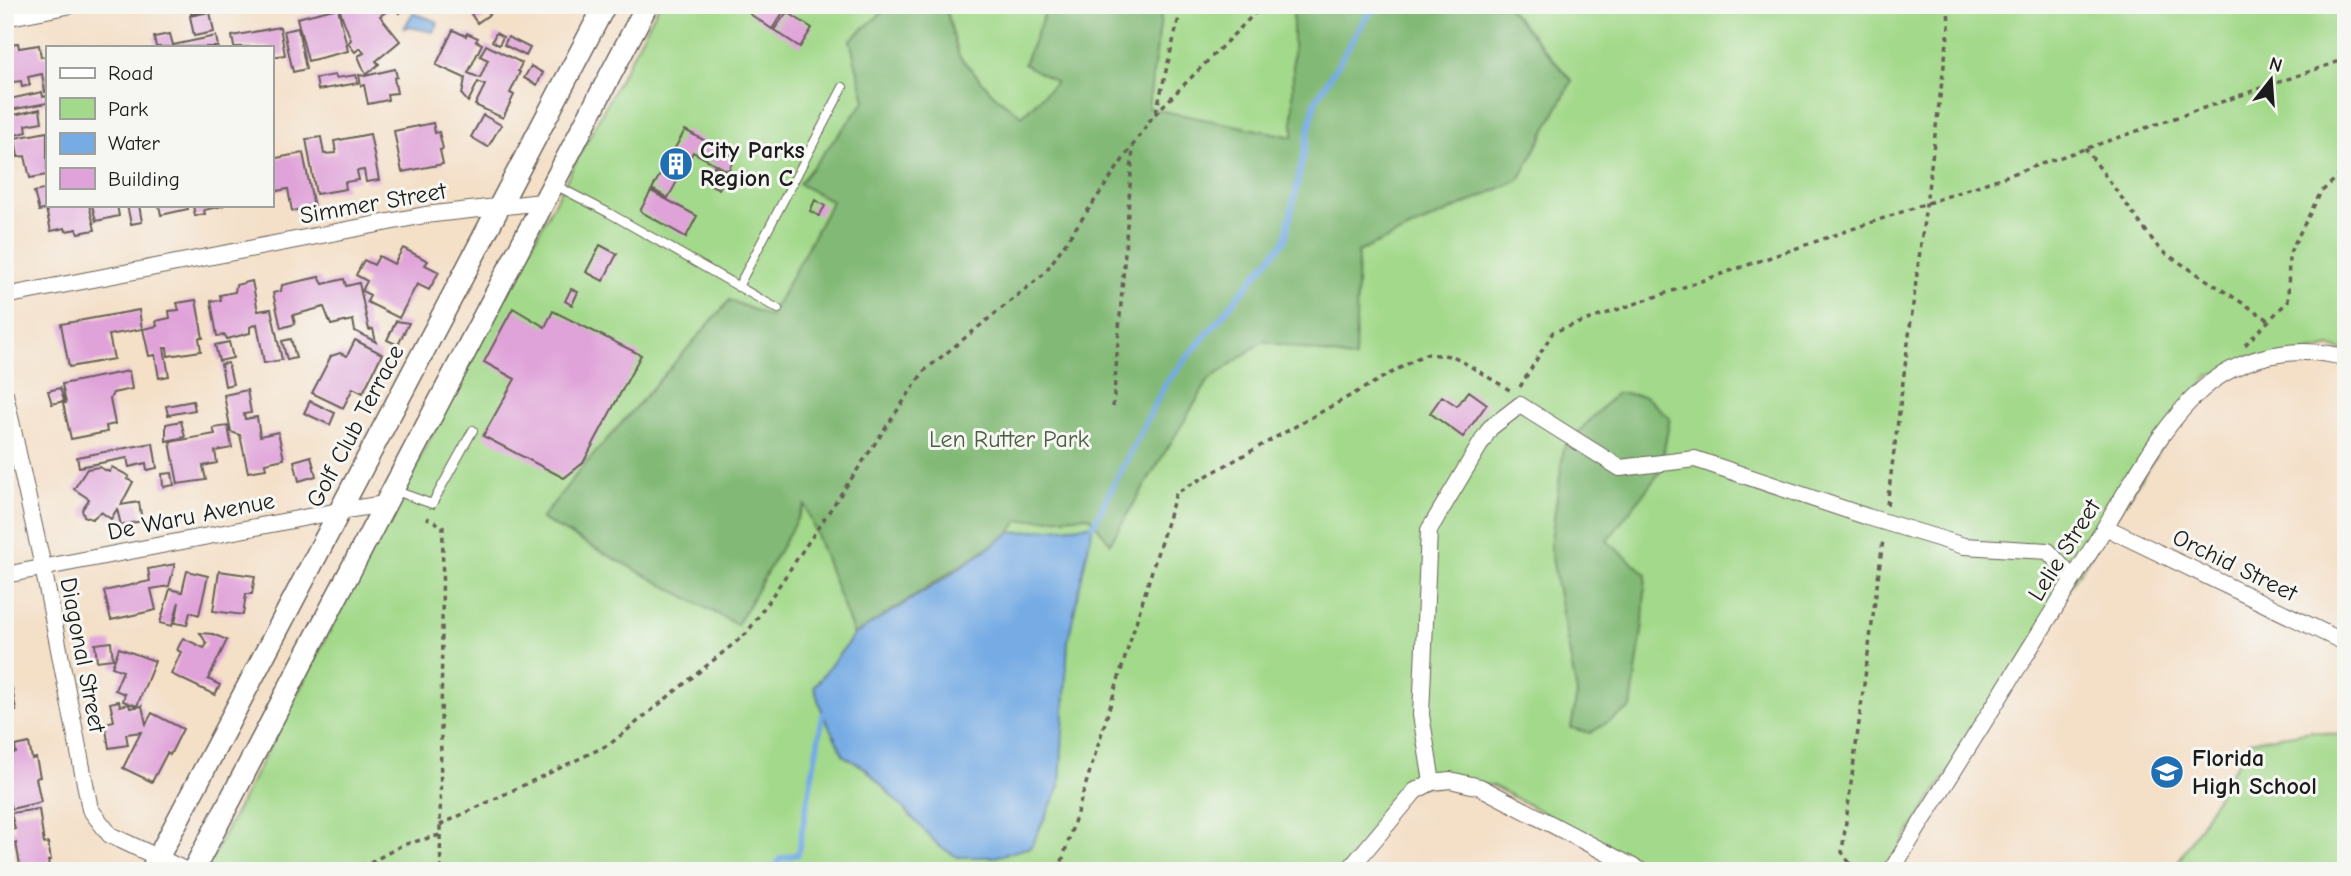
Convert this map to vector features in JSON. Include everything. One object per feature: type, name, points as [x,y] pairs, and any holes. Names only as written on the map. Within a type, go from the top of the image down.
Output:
[{"type":"street","points":[[5,19],[72,5]]},
{"type":"street","name":"Golf Club Terrace","points":[[155,864],[605,5]]},
{"type":"street","points":[[193,871],[647,5]]},
{"type":"street","name":"Simmer Street","points":[[5,296],[425,215],[501,207],[547,193]]},
{"type":"street","name":"Lelie Street","points":[[1891,871],[2134,478],[2180,413],[2211,382],[2253,361],[2289,352],[2328,353],[2346,358]]},
{"type":"street","name":"Diagonal Street","points":[[5,394],[43,567],[90,810],[110,835],[140,851],[155,864],[187,871]]},
{"type":"street","points":[[1433,782],[1421,715],[1429,530],[1490,428],[1520,405],[1620,468],[1695,459],[1964,546],[2048,551],[2073,579]]},
{"type":"street","name":"De Waru Avenue","points":[[5,575],[339,511],[389,497]]},
{"type":"street","name":"Orchid Street","points":[[2105,527],[2346,643]]},
{"type":"street","points":[[1348,871],[1415,791],[1433,782],[1450,780],[1480,787],[1641,871]]},
{"type":"lane","points":[[738,287],[843,87]]},
{"type":"lane","points":[[547,193],[609,213],[778,309]]},
{"type":"lane","points":[[389,497],[432,504],[473,430]]},
{"type":"path","points":[[1156,112],[1182,5]]},
{"type":"path","points":[[440,825],[610,744],[747,633],[924,370],[1044,274],[1153,116],[1262,5]]},
{"type":"path","points":[[1855,871],[1842,852],[1949,27],[1948,5]]},
{"type":"path","points":[[1059,871],[1176,493],[1425,354],[1453,356],[1517,394],[1553,332],[2346,59]]},
{"type":"path","points":[[1114,407],[1133,145]]},
{"type":"path","points":[[2085,148],[2160,250],[2269,320]]},
{"type":"path","points":[[2243,347],[2288,301],[2289,254],[2322,192],[2346,169]]},
{"type":"path","points":[[420,514],[443,526],[441,871]]},
{"type":"path","points":[[331,871],[370,863],[402,845],[440,835]]},
{"type":"green space","name":"Len Rutter Park","points":[[659,5],[2346,5],[2346,351],[2331,347],[2208,376],[1884,871],[1654,871],[1491,785],[1411,786],[1340,871],[205,871]]},
{"type":"green space","points":[[891,5],[945,5],[959,56],[993,94],[1022,116],[1056,82],[1024,64],[1048,5],[1163,5],[1148,108],[1293,137],[1293,5],[1506,5],[1572,81],[1519,180],[1358,252],[1355,359],[1263,341],[1209,380],[1110,543],[1089,516],[1018,521],[1010,533],[854,635],[805,505],[737,625],[541,519],[580,470],[730,300],[770,317],[832,201],[799,184],[865,101],[850,40]]},
{"type":"green space","points":[[1616,393],[1645,396],[1670,418],[1660,472],[1607,541],[1646,574],[1643,623],[1631,708],[1590,733],[1571,728],[1577,694],[1550,547],[1564,447]]},
{"type":"green space","points":[[2312,731],[2346,736],[2346,871],[2173,871],[2250,741]]},
{"type":"water","points":[[413,13],[436,21],[438,24],[433,32],[404,28]]},
{"type":"water","points":[[1093,525],[1068,641],[1060,786],[1031,847],[995,857],[958,857],[940,847],[865,768],[844,756],[823,714],[814,687],[854,635],[941,581],[1010,533]]},
{"type":"building","points":[[190,5],[207,5],[208,11],[191,14]]},
{"type":"building","points":[[348,5],[407,5],[399,13],[393,7],[380,16],[400,41],[376,61],[379,64],[366,75],[358,56],[364,53],[360,48],[355,52],[348,43],[351,40],[340,11]]},
{"type":"building","points":[[482,5],[490,14],[477,23],[471,14]]},
{"type":"building","points":[[756,5],[776,5],[784,11],[772,29],[750,14]]},
{"type":"building","points":[[338,8],[348,51],[308,61],[297,18]]},
{"type":"building","points":[[210,12],[214,32],[194,36],[190,16]]},
{"type":"building","points":[[787,12],[812,28],[800,47],[774,30]]},
{"type":"building","points":[[280,27],[285,55],[273,57],[273,46],[234,46],[232,36]]},
{"type":"building","points":[[298,28],[306,69],[293,72],[284,31]]},
{"type":"building","points":[[453,30],[478,38],[476,41],[482,44],[468,73],[480,78],[488,60],[480,56],[486,45],[522,63],[510,93],[514,95],[503,118],[475,105],[485,85],[478,82],[468,102],[462,95],[465,78],[436,65]]},
{"type":"building","points":[[496,33],[503,37],[499,45],[492,41]]},
{"type":"building","points":[[170,34],[173,45],[216,36],[218,46],[156,46],[154,37]]},
{"type":"building","points":[[508,37],[530,48],[526,56],[504,45]]},
{"type":"building","points":[[18,43],[19,48],[39,45],[41,57],[46,56],[46,92],[42,74],[28,77],[30,85],[22,87],[21,81],[5,83],[5,45]]},
{"type":"building","points":[[531,66],[543,73],[537,85],[524,78]]},
{"type":"building","points":[[395,69],[397,93],[387,94],[388,100],[368,104],[359,75]]},
{"type":"building","points":[[335,75],[336,78],[356,75],[358,83],[318,90],[316,78]]},
{"type":"building","points":[[42,92],[43,97],[46,96],[46,103],[5,111],[5,100]]},
{"type":"building","points":[[40,109],[42,122],[26,125],[27,132],[7,137],[5,117]]},
{"type":"building","points":[[483,115],[501,125],[488,147],[471,137]]},
{"type":"building","points":[[433,123],[435,133],[439,132],[443,164],[402,172],[394,131]]},
{"type":"building","name":"City Parks Region C","points":[[685,130],[735,157],[728,171],[693,152],[668,198],[652,189]]},
{"type":"building","points":[[46,132],[46,175],[30,178],[25,156],[18,157],[15,138]]},
{"type":"building","points":[[370,134],[379,180],[366,182],[364,170],[357,171],[359,180],[345,182],[346,189],[316,194],[306,139],[321,137],[324,154],[336,153],[334,141]]},
{"type":"building","points":[[303,153],[314,207],[292,211],[288,189],[273,192],[273,159]]},
{"type":"building","name":"City Parks Region C","points":[[714,166],[727,173],[719,189],[705,182]]},
{"type":"building","points":[[46,189],[46,206],[89,206],[95,230],[78,233],[77,229],[66,231],[65,228],[51,231],[46,209],[39,211],[34,192]]},
{"type":"building","name":"City Parks Region C","points":[[651,191],[697,216],[686,237],[640,211]]},
{"type":"building","name":"City Parks Region C","points":[[815,200],[825,206],[819,216],[810,211]]},
{"type":"building","points":[[92,206],[117,206],[119,216],[96,221]]},
{"type":"building","points":[[127,206],[139,206],[142,222],[131,224]]},
{"type":"building","points":[[159,206],[187,206],[188,209],[161,215]]},
{"type":"building","points":[[193,206],[223,206],[204,210],[205,214],[195,216]]},
{"type":"building","points":[[600,245],[617,254],[603,281],[586,272]]},
{"type":"building","points":[[403,248],[428,261],[425,265],[439,272],[429,290],[417,284],[399,318],[367,302],[370,295],[362,291],[367,281],[356,275],[364,260],[374,265],[379,256],[394,264]]},
{"type":"building","points":[[319,277],[323,284],[344,279],[346,286],[359,283],[369,330],[373,329],[376,342],[355,331],[353,320],[331,325],[324,307],[293,315],[295,324],[281,328],[273,293],[281,291],[282,285]]},
{"type":"building","points":[[252,281],[258,311],[271,309],[282,360],[264,363],[257,324],[250,327],[250,333],[227,339],[225,335],[217,336],[211,301],[221,300],[220,295],[235,292],[236,285]]},
{"type":"building","points":[[571,289],[578,292],[572,305],[565,301]]},
{"type":"building","points":[[196,300],[203,338],[199,338],[201,351],[168,356],[167,348],[164,348],[169,376],[159,378],[155,355],[149,356],[143,329],[157,326],[156,321],[170,318],[169,311],[179,310],[177,303]]},
{"type":"building","points":[[513,308],[545,327],[553,311],[641,355],[583,463],[564,478],[483,436],[515,379],[484,362]]},
{"type":"building","points":[[139,310],[142,329],[109,335],[114,359],[69,367],[61,324]]},
{"type":"building","points":[[396,321],[409,323],[398,345],[387,340]]},
{"type":"building","points":[[291,339],[296,358],[287,360],[282,341]]},
{"type":"building","points":[[355,340],[382,354],[363,393],[353,388],[343,408],[312,393],[331,356],[340,353],[347,356]]},
{"type":"building","points":[[229,342],[233,358],[219,361],[215,345]]},
{"type":"building","points":[[228,363],[233,384],[225,386],[221,364]]},
{"type":"building","points":[[129,371],[132,389],[113,393],[110,399],[115,424],[106,426],[107,432],[71,439],[62,384]]},
{"type":"building","points":[[60,388],[64,401],[52,404],[48,391]]},
{"type":"building","points":[[247,390],[251,413],[244,414],[245,419],[257,417],[260,436],[278,432],[284,459],[265,463],[266,469],[248,472],[240,435],[231,432],[224,395]]},
{"type":"building","points":[[1469,391],[1487,404],[1463,437],[1430,413],[1442,396],[1457,406]]},
{"type":"building","points":[[193,401],[195,410],[168,415],[166,406]]},
{"type":"building","points":[[310,401],[335,413],[330,425],[304,413]]},
{"type":"building","points":[[181,421],[185,437],[166,441],[166,424]]},
{"type":"building","points":[[228,426],[232,448],[215,451],[217,463],[203,466],[206,480],[178,484],[170,442],[215,434],[213,428]]},
{"type":"building","points":[[153,443],[157,468],[147,470],[146,463],[129,467],[127,458],[79,467],[77,457]]},
{"type":"building","points":[[311,456],[316,476],[299,481],[294,461]]},
{"type":"building","points":[[99,467],[109,472],[112,467],[129,476],[127,479],[133,482],[121,505],[139,502],[142,521],[121,525],[117,509],[111,519],[101,512],[92,519],[84,516],[82,510],[89,499],[74,489],[87,469]]},
{"type":"building","points":[[172,473],[174,485],[163,487],[162,474]]},
{"type":"building","points":[[175,564],[169,586],[151,589],[156,610],[111,620],[104,591],[150,581],[148,569]]},
{"type":"building","points":[[187,571],[208,576],[199,615],[190,612],[187,625],[175,623],[179,602],[172,626],[160,623],[170,589],[182,592]]},
{"type":"building","points":[[219,571],[255,576],[252,594],[246,594],[243,615],[213,611]]},
{"type":"building","points":[[200,633],[213,634],[227,640],[208,679],[220,685],[215,695],[171,674],[181,652],[177,650],[183,638],[204,648],[207,644]]},
{"type":"building","points":[[111,642],[113,659],[97,661],[95,644]]},
{"type":"building","points":[[119,648],[155,661],[137,706],[123,701],[125,694],[115,690],[123,671],[112,667]]},
{"type":"building","points":[[12,688],[16,711],[5,713],[5,689]]},
{"type":"building","points":[[119,701],[120,706],[142,706],[146,724],[152,713],[183,729],[152,782],[123,768],[141,732],[126,734],[128,745],[109,748],[105,723],[114,721],[110,703]]},
{"type":"building","points":[[29,743],[40,777],[36,778],[41,802],[11,809],[5,783],[5,755],[16,753],[15,746]]},
{"type":"building","points":[[39,809],[44,844],[48,843],[50,871],[21,871],[16,843],[12,844],[10,830],[15,829],[11,813]]},
{"type":"waterway","points":[[1093,525],[1166,383],[1285,240],[1315,102],[1367,16],[1381,5]]},
{"type":"waterway","points":[[773,871],[780,859],[798,854],[823,714]]},
{"type":"place","name":"City Parks Region C","points":[[676,164]]},
{"type":"place","name":"Florida High School","points":[[2167,772]]}]
